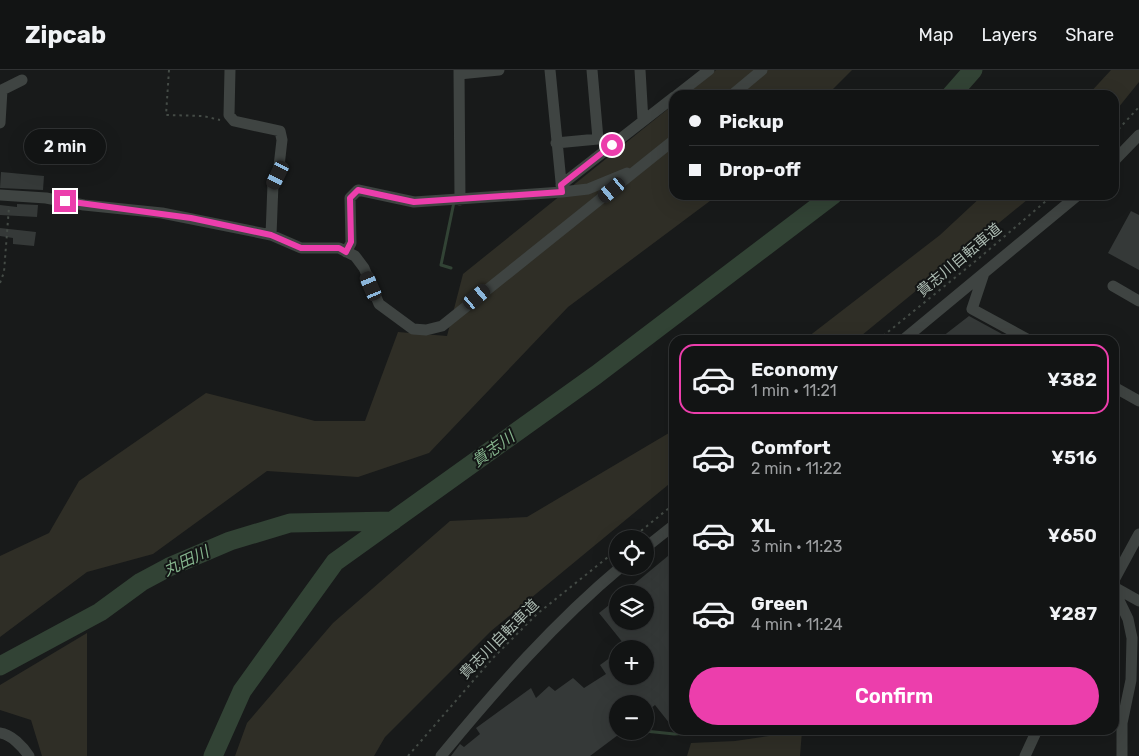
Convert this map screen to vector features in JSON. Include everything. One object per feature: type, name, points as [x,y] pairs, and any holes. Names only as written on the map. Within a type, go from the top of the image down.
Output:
[{"type":"street","points":[[230,70],[229,115],[234,121],[280,131],[282,140],[278,175],[273,184],[271,235]]},
{"type":"street","points":[[460,200],[458,72],[499,70]]},
{"type":"street","points":[[550,70],[561,188]]},
{"type":"street","points":[[592,70],[598,139]]},
{"type":"street","points":[[640,70],[644,121]]},
{"type":"street","points":[[683,90],[709,70]]},
{"type":"street","points":[[738,90],[762,70]]},
{"type":"street","points":[[0,123],[2,90],[22,80]]},
{"type":"street","points":[[561,188],[669,101]]},
{"type":"street","points":[[556,143],[625,135]]},
{"type":"street","points":[[1119,156],[1139,135]]},
{"type":"street","points":[[5,196],[46,198],[94,206],[162,213],[271,235],[301,248],[339,248],[355,256],[364,268],[379,304],[413,329],[426,330],[442,326],[669,144]]},
{"type":"street","points":[[346,252],[351,242],[350,198],[358,190],[414,202],[460,200],[561,188],[588,189],[636,171]]},
{"type":"street","points":[[909,335],[1072,200]]},
{"type":"street","points":[[985,271],[972,309],[1020,335]]},
{"type":"street","points":[[1113,286],[1139,301]]},
{"type":"street","points":[[1119,390],[1139,401]]},
{"type":"street","points":[[654,541],[669,529]]},
{"type":"street","points":[[1119,571],[1139,534]]},
{"type":"street","points":[[441,756],[510,674],[612,575]]},
{"type":"street","points":[[1119,591],[1139,601]]},
{"type":"street","points":[[1119,599],[1128,619],[1132,638],[1131,680],[1122,723],[1122,756]]},
{"type":"street","points":[[0,733],[24,748],[29,756]]},
{"type":"street","points":[[1025,756],[1034,735]]},
{"type":"path","points":[[169,70],[166,115],[204,116],[208,119],[234,121]]},
{"type":"path","points":[[1119,129],[1139,107]]},
{"type":"path","points":[[0,283],[4,272],[5,196]]},
{"type":"path","name":"貴志川自転車道","points":[[884,335],[1047,200]]},
{"type":"path","points":[[642,530],[669,508]]},
{"type":"path","name":"貴志川自転車道","points":[[408,756],[493,658],[537,614],[609,556]]},
{"type":"shaded area","points":[[716,70],[852,70],[832,90],[691,90]]},
{"type":"shaded area","points":[[1111,70],[1139,70],[1139,82],[1119,107],[1119,90],[1093,90]]},
{"type":"shaded area","points":[[669,108],[669,200],[711,200],[568,307],[429,453],[358,477],[267,471],[153,554],[87,572],[0,637],[0,556],[49,533],[79,481],[206,393],[315,421],[365,421],[398,332],[447,336],[463,274]]},
{"type":"shaded area","points":[[978,200],[1027,200],[862,335],[810,335],[940,235]]},
{"type":"shaded area","points":[[669,433],[669,484],[613,530],[609,530],[609,534],[491,631],[385,737],[374,756],[235,756],[247,723],[333,623],[450,521],[527,517]]},
{"type":"shaded area","points":[[87,633],[87,756],[42,756],[31,720],[0,710],[0,685]]},
{"type":"shaded area","points":[[775,735],[802,735],[800,756],[687,756],[691,743],[735,741]]},
{"type":"building","points":[[1,172],[44,176],[43,190],[0,188]]},
{"type":"building","points":[[17,204],[38,205],[37,217],[0,215],[0,205],[17,207]]},
{"type":"building","points":[[1131,211],[1139,215],[1139,270],[1108,253]]},
{"type":"building","points":[[0,228],[36,232],[34,246],[13,244],[13,238],[0,236]]},
{"type":"building","points":[[969,316],[1004,335],[944,335]]},
{"type":"building","points":[[669,555],[669,723],[654,706],[654,695],[609,695],[609,740],[611,740],[590,756],[451,756],[460,744],[464,747],[480,734],[476,728],[531,688],[536,698],[549,686],[555,691],[573,678],[584,688],[606,674],[600,665],[609,658],[609,685],[654,685],[654,640],[621,640],[613,630],[654,630],[654,585],[633,585],[645,575],[654,575],[654,568]]},
{"type":"building","points":[[609,605],[609,625],[599,613]]},
{"type":"waterway","name":"貴志川","points":[[955,90],[973,70]]},
{"type":"waterway","name":"貴志川","points":[[213,756],[242,691],[335,562],[596,375],[826,200]]},
{"type":"waterway","points":[[451,268],[441,265],[454,202]]},
{"type":"waterway","name":"丸田川","points":[[0,666],[100,612],[141,582],[169,567],[230,541],[290,523],[393,521]]},
{"type":"waterway","points":[[654,732],[669,733]]},
{"type":"route","points":[[65,201],[191,218],[271,235],[301,248],[339,248],[346,252],[351,242],[350,198],[358,190],[414,202],[562,192],[561,185],[612,145]]}]
